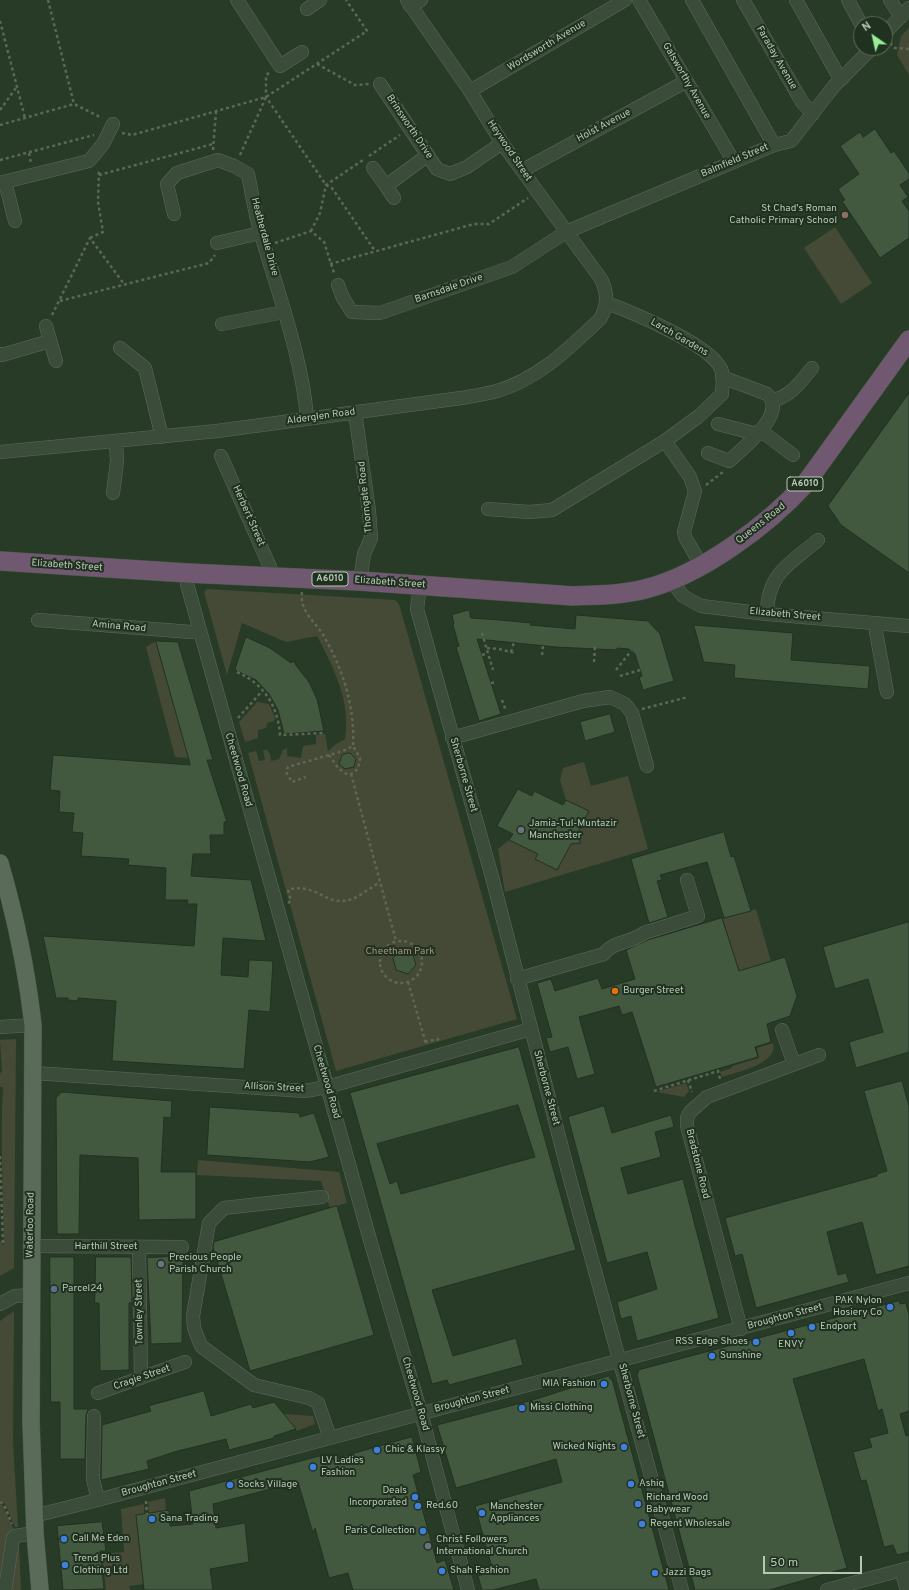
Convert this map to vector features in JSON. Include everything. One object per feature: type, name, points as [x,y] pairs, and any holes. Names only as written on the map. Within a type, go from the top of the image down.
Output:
[{"type":"highway","name":"Queens Road","points":[[665,582],[701,565],[745,538],[772,518],[793,498],[806,483],[909,340]]},
{"type":"highway","name":"Elizabeth Street","points":[[0,561],[187,574],[269,576],[360,581],[573,596],[630,592],[665,582]]},
{"type":"main road","name":"Waterloo Road","points":[[0,863],[9,895],[30,1001],[33,1025],[34,1073],[30,1246],[31,1422],[34,1516],[40,1590]]},
{"type":"street","points":[[237,0],[280,66],[302,52]]},
{"type":"street","points":[[307,9],[320,0]]},
{"type":"street","name":"Wordsworth Avenue","points":[[470,91],[625,0]]},
{"type":"street","name":"Galsworthy Avenue","points":[[639,0],[685,82],[734,162]]},
{"type":"street","points":[[692,0],[774,145]]},
{"type":"street","name":"Faraday Avenue","points":[[743,0],[802,102],[813,114]]},
{"type":"street","points":[[796,0],[838,75],[843,78]]},
{"type":"street","points":[[848,0],[857,16]]},
{"type":"street","points":[[890,0],[905,12],[893,25]]},
{"type":"street","name":"Heywood Street","points":[[413,2],[502,143],[601,279],[606,292],[607,302]]},
{"type":"street","name":"Balmfield Street","points":[[566,232],[774,145],[791,141],[843,78],[864,56]]},
{"type":"street","name":"Holst Avenue","points":[[523,170],[685,82]]},
{"type":"street","name":"Brinsworth Drive","points":[[380,84],[437,169],[450,174],[467,167],[502,143]]},
{"type":"street","points":[[15,221],[3,182],[89,161],[103,144],[112,127]]},
{"type":"street","points":[[386,186],[428,155]]},
{"type":"street","name":"Heatherdale Drive","points":[[174,214],[168,184],[177,173],[218,160],[234,166],[248,174],[260,232],[284,312],[305,398],[307,418]]},
{"type":"street","points":[[373,168],[394,198]]},
{"type":"street","points":[[217,243],[260,232]]},
{"type":"street","name":"Barnsdale Drive","points":[[338,285],[343,298],[352,312],[380,312],[512,267],[566,232]]},
{"type":"street","name":"Larch Gardens","points":[[607,302],[660,325],[711,355],[722,372],[722,378]]},
{"type":"street","name":"Alderglen Road","points":[[0,452],[162,437],[461,398],[498,391],[516,384],[556,360],[600,319],[605,312],[607,302]]},
{"type":"street","points":[[222,324],[284,312]]},
{"type":"street","points":[[46,326],[56,361]]},
{"type":"street","points":[[0,354],[2,355],[50,341]]},
{"type":"street","points":[[120,348],[145,368],[162,437]]},
{"type":"street","points":[[772,400],[780,398],[790,392],[812,368]]},
{"type":"street","points":[[488,508],[529,512],[552,510],[665,441],[700,416],[722,394],[722,378],[766,394],[772,400],[771,416],[758,432],[729,461],[708,453]]},
{"type":"street","name":"Thorngate Road","points":[[355,412],[369,510],[370,538],[364,554],[360,581]]},
{"type":"street","points":[[718,424],[758,432],[792,455]]},
{"type":"street","points":[[114,493],[117,461],[116,441]]},
{"type":"street","points":[[665,441],[690,477],[695,491],[684,537],[701,565]]},
{"type":"street","name":"Herbert Street","points":[[221,456],[270,566],[269,576]]},
{"type":"street","points":[[767,614],[767,603],[778,574],[818,540]]},
{"type":"street","name":"Cheetwood Road","points":[[187,574],[187,584],[199,630],[327,1087],[421,1413],[468,1590]]},
{"type":"street","name":"Elizabeth Street","points":[[665,582],[683,596],[701,606],[767,614],[909,626]]},
{"type":"street","name":"Sherborne Street","points":[[420,585],[417,609],[492,877],[517,980],[571,1184],[682,1590]]},
{"type":"street","name":"Amina Road","points":[[38,620],[191,632],[199,630]]},
{"type":"street","points":[[877,623],[876,633],[887,692]]},
{"type":"street","points":[[452,738],[583,701],[610,697],[625,704],[632,713],[647,766]]},
{"type":"street","points":[[517,980],[604,954],[608,948],[639,937],[644,932],[698,916],[687,880]]},
{"type":"street","points":[[0,1027],[33,1025]]},
{"type":"street","name":"Allison Street","points":[[34,1073],[295,1091],[327,1087],[531,1029]]},
{"type":"street","points":[[782,1030],[794,1064]]},
{"type":"street","name":"Bradstone Road","points":[[741,1329],[696,1163],[687,1126],[687,1118],[698,1102],[707,1097],[820,1055]]},
{"type":"street","points":[[322,1197],[224,1208],[209,1223],[192,1316],[200,1346],[254,1385],[309,1398],[318,1403],[330,1438]]},
{"type":"street","name":"Harthill Street","points":[[30,1246],[182,1247]]},
{"type":"street","name":"Townley Street","points":[[139,1247],[141,1378]]},
{"type":"street","name":"Broughton Street","points":[[34,1516],[741,1329],[909,1283]]},
{"type":"street","points":[[0,1304],[14,1296],[31,1295]]},
{"type":"street","name":"Cragie Street","points":[[98,1392],[185,1362]]},
{"type":"street","points":[[94,1416],[93,1479],[98,1500]]},
{"type":"street","points":[[5,1590],[12,1542],[15,1536],[35,1533]]},
{"type":"street","points":[[827,1590],[905,1569],[907,1590]]},
{"type":"path","points":[[48,0],[74,104],[112,127],[132,135],[216,112],[212,162]]},
{"type":"path","points":[[0,21],[25,118]]},
{"type":"path","points":[[893,46],[895,48],[909,49]]},
{"type":"path","points":[[317,64],[355,85],[380,84]]},
{"type":"path","points":[[234,166],[266,97],[266,75],[280,66]]},
{"type":"path","points":[[0,110],[17,87]]},
{"type":"path","points":[[266,97],[326,185],[332,188],[375,251]]},
{"type":"path","points":[[0,125],[74,104]]},
{"type":"path","points":[[0,160],[112,127]]},
{"type":"path","points":[[99,175],[213,144]]},
{"type":"path","points":[[46,326],[60,301],[90,238],[103,232],[98,202],[100,161],[95,154]]},
{"type":"path","points":[[265,246],[311,231],[320,213],[326,185]]},
{"type":"path","points":[[330,264],[474,224],[489,224],[537,193]]},
{"type":"path","points":[[311,231],[324,242],[338,285]]},
{"type":"path","points":[[90,238],[124,284]]},
{"type":"path","points":[[60,301],[209,263],[217,252],[217,243]]},
{"type":"path","points":[[695,491],[716,479],[728,466],[729,461]]},
{"type":"path","points":[[302,588],[301,600],[303,607],[326,639],[346,688],[354,726],[353,746],[360,758],[358,768],[348,775],[339,769],[329,755]]},
{"type":"path","points":[[482,632],[493,670]]},
{"type":"path","points":[[511,652],[514,642]]},
{"type":"path","points":[[542,655],[543,646]]},
{"type":"path","points":[[594,662],[595,646]]},
{"type":"path","points":[[487,648],[515,653]]},
{"type":"path","points":[[616,670],[631,651]]},
{"type":"path","points":[[482,655],[488,653]]},
{"type":"path","points":[[620,676],[640,670]]},
{"type":"path","points":[[236,672],[255,681],[263,690],[276,711],[280,735],[324,733]]},
{"type":"path","points":[[491,683],[497,682]]},
{"type":"path","points":[[235,719],[243,715],[263,690]]},
{"type":"path","points":[[640,710],[688,697]]},
{"type":"path","points":[[502,700],[507,715]]},
{"type":"path","points":[[306,777],[292,782],[286,772],[288,767],[343,751],[353,746]]},
{"type":"path","points":[[351,774],[396,941]]},
{"type":"path","points":[[286,903],[292,901],[288,890],[296,888],[320,893],[331,900],[345,901],[380,882]]},
{"type":"path","points":[[396,941],[410,942],[421,952],[422,967],[414,979],[408,982],[401,984],[388,979],[380,968],[381,954],[384,949],[396,941]]},
{"type":"path","points":[[408,982],[425,1043],[438,1039],[439,1044]]},
{"type":"path","points":[[654,1091],[718,1071],[720,1080]]},
{"type":"path","points":[[688,1080],[692,1092]]},
{"type":"path","points":[[0,1156],[3,1243]]},
{"type":"path","points":[[146,1501],[147,1514]]},
{"type":"path","points":[[0,1502],[4,1505],[14,1529],[15,1536]]},
{"type":"green space","points":[[909,28],[909,75],[897,55],[901,36]]},
{"type":"green space","points":[[835,227],[872,283],[841,304],[804,248]]},
{"type":"green space","name":"Cheetham Park","points":[[207,589],[395,600],[399,604],[517,1019],[336,1071],[248,753],[256,751],[259,761],[265,760],[263,750],[267,750],[270,754],[271,761],[279,759],[283,750],[287,748],[287,756],[301,758],[303,746],[316,744],[316,735],[325,734],[328,751],[345,739],[346,712],[340,686],[317,636],[286,642],[242,623],[227,675],[204,592]]},
{"type":"green space","points":[[156,641],[189,758],[175,757],[146,647]]},
{"type":"green space","points":[[257,702],[269,704],[275,718],[274,721],[267,723],[266,728],[258,730],[258,738],[245,742],[239,722]]},
{"type":"green space","points":[[584,762],[591,786],[628,776],[648,849],[505,892],[498,849],[509,840],[538,854],[535,859],[557,870],[571,844],[578,843],[579,841],[576,836],[589,811],[566,800],[560,780],[563,768]]},
{"type":"green space","points":[[756,909],[771,961],[739,971],[723,919]]},
{"type":"green space","points":[[16,1039],[14,1268],[0,1276],[0,1241],[2,1241],[2,1245],[4,1244],[2,1145],[3,1087],[0,1087],[0,1073],[2,1072],[0,1040]]},
{"type":"green space","points":[[773,1043],[773,1050],[770,1056],[763,1062],[746,1070],[722,1077],[720,1072],[732,1068],[732,1066],[759,1058],[757,1048]]},
{"type":"green space","points":[[686,1083],[689,1091],[684,1097],[657,1092]]},
{"type":"green space","points":[[198,1160],[339,1172],[347,1203],[330,1208],[321,1181],[197,1175]]},
{"type":"green space","points":[[14,1311],[13,1442],[18,1527],[15,1527],[5,1504],[0,1501],[0,1321]]},
{"type":"green space","points":[[284,1414],[313,1416],[315,1424],[297,1431]]},
{"type":"green space","points":[[165,1498],[166,1511],[149,1513],[148,1502]]},
{"type":"green space","points":[[0,1504],[3,1506],[14,1530],[0,1587]]},
{"type":"green space","points":[[144,1504],[144,1514],[136,1515],[144,1584],[129,1586],[130,1590],[106,1590],[102,1554],[124,1552],[121,1509]]},
{"type":"green space","points":[[17,1543],[19,1543],[21,1590],[10,1590]]},
{"type":"building","points":[[875,129],[891,153],[894,151],[909,173],[909,179],[900,185],[908,197],[902,201],[909,211],[909,238],[880,258],[842,201],[845,200],[838,189],[859,174],[840,146],[860,132],[863,137]]},
{"type":"building","points":[[909,393],[909,573],[841,525],[828,506]]},
{"type":"building","points":[[469,610],[471,618],[531,623],[530,625],[575,629],[576,615],[648,621],[660,634],[674,681],[643,690],[639,677],[642,676],[635,654],[629,649],[617,648],[617,650],[556,647],[477,639],[501,714],[479,721],[456,647],[459,646],[453,625],[452,615]]},
{"type":"building","points":[[694,625],[793,633],[791,660],[870,666],[868,689],[734,678],[735,665],[704,662]]},
{"type":"building","points":[[246,637],[270,648],[291,663],[293,661],[309,682],[317,699],[324,731],[284,734],[278,710],[269,694],[256,680],[235,670]]},
{"type":"building","points":[[156,641],[178,642],[213,760],[207,760],[227,822],[224,822],[224,835],[210,835],[211,854],[193,854],[191,876],[251,880],[266,941],[223,938],[221,975],[248,977],[249,960],[273,961],[270,1012],[249,1010],[244,1069],[112,1061],[116,1001],[78,998],[78,1001],[68,1000],[68,998],[56,998],[43,936],[194,946],[197,904],[187,904],[188,900],[165,900],[166,868],[128,865],[129,859],[81,856],[83,833],[72,832],[74,813],[59,812],[60,791],[50,790],[53,755],[190,765]]},
{"type":"building","points":[[610,714],[615,732],[585,741],[580,722]]},
{"type":"building","points":[[350,753],[356,759],[354,767],[345,769],[339,764],[342,755]]},
{"type":"building","name":"Jamia-Tul-Muntazir Manchester","points":[[518,789],[532,796],[534,791],[563,805],[566,800],[589,811],[576,836],[581,843],[571,844],[557,870],[535,859],[538,854],[509,840],[513,834],[497,826]]},
{"type":"building","points":[[724,832],[731,857],[734,856],[751,911],[724,918],[707,862],[660,875],[662,880],[657,881],[668,917],[649,923],[631,859]]},
{"type":"building","points":[[722,918],[739,971],[785,957],[797,996],[790,1016],[767,1024],[771,1042],[755,1047],[758,1057],[656,1087],[632,1012],[622,1015],[619,1006],[579,1017],[595,1074],[577,1079],[568,1047],[550,1052],[546,1038],[552,1037],[537,983],[551,979],[555,991],[598,978],[602,989],[635,979],[626,950],[648,940]]},
{"type":"building","points":[[909,922],[909,1052],[856,1068],[849,1042],[883,1032],[868,979],[835,989],[823,947]]},
{"type":"building","points":[[401,950],[412,952],[416,965],[408,974],[396,970],[393,958]]},
{"type":"building","points":[[519,1047],[576,1250],[432,1290],[453,1356],[516,1338],[523,1365],[449,1385],[447,1380],[432,1384],[350,1093]],"holes":[[[518,1105],[535,1157],[401,1194],[397,1181],[390,1184],[377,1144]]]},
{"type":"building","points":[[902,1081],[909,1106],[909,1266],[876,1275],[862,1222],[827,1232],[838,1275],[846,1273],[849,1282],[756,1308],[742,1254],[735,1256],[725,1218],[877,1176],[877,1174],[887,1171],[864,1091]]},
{"type":"building","points":[[62,1092],[172,1101],[171,1118],[164,1117],[161,1172],[196,1172],[196,1219],[139,1220],[138,1158],[80,1155],[79,1234],[57,1234],[56,1098]]},
{"type":"building","points":[[604,1106],[612,1133],[671,1115],[674,1127],[655,1132],[661,1157],[621,1168],[628,1194],[683,1179],[719,1318],[637,1341],[631,1316],[621,1319],[617,1302],[657,1289],[647,1252],[607,1263],[568,1117]]},
{"type":"building","points":[[210,1107],[299,1113],[300,1117],[314,1113],[329,1157],[310,1162],[207,1155]]},
{"type":"building","points":[[337,1206],[374,1335],[250,1371],[213,1247],[214,1242]]},
{"type":"building","points":[[183,1256],[182,1343],[151,1344],[147,1258]]},
{"type":"building","points":[[50,1257],[74,1257],[74,1409],[88,1409],[86,1416],[85,1459],[60,1459],[60,1402],[51,1402]]},
{"type":"building","points":[[96,1257],[131,1257],[132,1303],[129,1303],[129,1370],[100,1371],[99,1303],[95,1303]]},
{"type":"building","points":[[899,1301],[900,1304],[906,1303],[909,1315],[909,1411],[900,1414],[906,1436],[909,1435],[909,1552],[897,1555],[893,1545],[884,1547],[866,1480],[861,1481],[853,1452],[872,1447],[869,1438],[888,1433],[882,1409],[878,1411],[864,1359],[793,1379],[847,1568],[769,1590],[695,1590],[637,1375],[639,1370]]},
{"type":"building","points":[[609,1376],[610,1379],[612,1379],[669,1590],[539,1590],[536,1579],[493,1590],[482,1590],[478,1576],[493,1571],[475,1506],[562,1482],[556,1459],[456,1488],[437,1425],[533,1400]]},
{"type":"building","points":[[204,1391],[211,1416],[251,1404],[253,1408],[274,1402],[296,1429],[274,1436],[274,1438],[229,1450],[226,1439],[174,1452],[147,1461],[149,1469],[101,1480],[102,1425],[151,1411],[149,1406]]},
{"type":"building","points":[[412,1437],[421,1472],[413,1475],[437,1563],[445,1560],[454,1590],[353,1590],[348,1573],[329,1578],[315,1528],[313,1533],[298,1482],[213,1504],[216,1528],[245,1523],[249,1562],[210,1569],[213,1590],[144,1590],[136,1515],[169,1510],[170,1526],[193,1524],[189,1491],[327,1454],[329,1460]]},
{"type":"building","points":[[102,1522],[106,1551],[100,1551],[104,1589],[63,1590],[57,1526]]},
{"type":"place","name":"St Chad's Roman Catholic Primary School","points":[[845,215]]},
{"type":"place","name":"Jamia-Tul-Muntazir Manchester","points":[[521,830]]},
{"type":"place","name":"Burger Street","points":[[615,991]]},
{"type":"place","name":"Precious People Parish Church","points":[[161,1264]]},
{"type":"place","name":"Parcel24","points":[[54,1289]]},
{"type":"place","name":"PAK Nylon Hosiery Co","points":[[890,1307]]},
{"type":"place","name":"Endport","points":[[812,1327]]},
{"type":"place","name":"ENVY","points":[[791,1333]]},
{"type":"place","name":"RSS Edge Shoes","points":[[756,1342]]},
{"type":"place","name":"Sunshine","points":[[712,1356]]},
{"type":"place","name":"MIA Fashion","points":[[604,1384]]},
{"type":"place","name":"Missi Clothing","points":[[522,1408]]},
{"type":"place","name":"Wicked Nights","points":[[624,1447]]},
{"type":"place","name":"Chic & Klassy","points":[[377,1450]]},
{"type":"place","name":"LV Ladies Fashion","points":[[313,1467]]},
{"type":"place","name":"Ashiq","points":[[631,1484]]},
{"type":"place","name":"Socks Village","points":[[230,1485]]},
{"type":"place","name":"Deals Incorporated","points":[[415,1497]]},
{"type":"place","name":"Richard Wood Babywear","points":[[638,1504]]},
{"type":"place","name":"Red.60","points":[[418,1506]]},
{"type":"place","name":"Manchester Appliances","points":[[482,1513]]},
{"type":"place","name":"Sana Trading","points":[[152,1519]]},
{"type":"place","name":"Regent Wholesale","points":[[642,1524]]},
{"type":"place","name":"Paris Collection","points":[[423,1531]]},
{"type":"place","name":"Call Me Eden","points":[[64,1539]]},
{"type":"place","name":"Christ Followers International Church","points":[[428,1546]]},
{"type":"place","name":"Trend Plus Clothing Ltd","points":[[65,1565]]},
{"type":"place","name":"Shah Fashion","points":[[442,1571]]},
{"type":"place","name":"Jazzi Bags","points":[[655,1573]]}]
